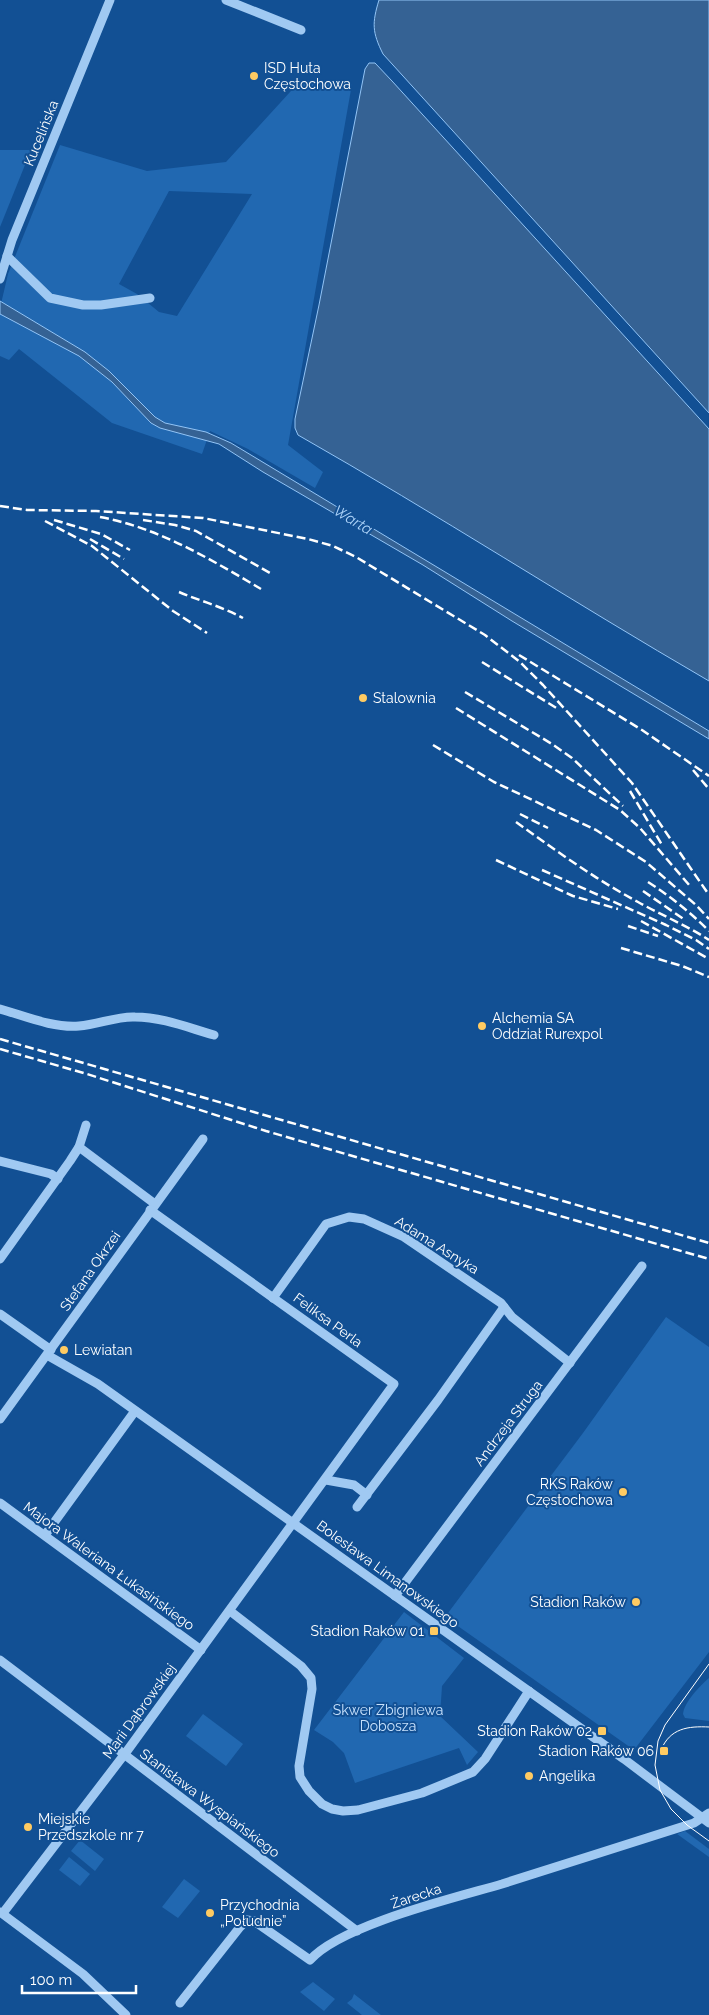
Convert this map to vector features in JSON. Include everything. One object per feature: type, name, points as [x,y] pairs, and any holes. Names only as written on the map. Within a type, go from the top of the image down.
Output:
[{"type":"street","name":"Kucelińska","points":[[0,278],[12,240],[110,0]]},
{"type":"street","points":[[226,0],[301,30]]},
{"type":"street","points":[[7,256],[50,298],[92,305],[150,298]]},
{"type":"street","points":[[0,1009],[54,1025],[78,1026],[119,1018],[152,1018],[214,1035]]},
{"type":"street","points":[[0,1260],[78,1148],[86,1125]]},
{"type":"street","name":"Stefana Okrzei","points":[[0,1419],[203,1139]]},
{"type":"street","name":"Feliksa Perla","points":[[78,1148],[273,1298],[394,1384],[294,1524]]},
{"type":"street","points":[[0,1161],[51,1174],[58,1178]]},
{"type":"street","name":"Adama Asnyka","points":[[273,1298],[326,1224],[349,1217],[364,1219],[404,1237],[501,1302],[512,1317],[570,1363]]},
{"type":"street","name":"Andrzeja Struga","points":[[395,1596],[642,1266]]},
{"type":"street","points":[[357,1507],[438,1400],[504,1307]]},
{"type":"street","name":"Bolesława Limanowskiego","points":[[0,1314],[49,1352],[92,1380],[707,1818]]},
{"type":"street","points":[[45,1535],[135,1411]]},
{"type":"street","points":[[326,1480],[354,1485],[367,1494]]},
{"type":"street","name":"Majora Waleriana Łukasińskiego","points":[[0,1503],[201,1650]]},
{"type":"street","name":"Marii Dąbrowskiej","points":[[1,1912],[124,1755],[294,1524]]},
{"type":"street","points":[[230,1611],[301,1666],[311,1678],[312,1689],[299,1766],[300,1777],[309,1791],[322,1804],[332,1809],[344,1811],[358,1810],[380,1805],[447,1784],[473,1772],[485,1759],[529,1691]]},
{"type":"street","name":"Stanisława Wyspiańskiego","points":[[0,1660],[357,1931]]},
{"type":"street","name":"Żarecka","points":[[180,2003],[240,1926],[247,1920],[254,1920],[310,1960],[317,1952],[357,1931],[402,1914],[675,1830],[707,1818]]},
{"type":"street","points":[[1,1912],[83,1974],[126,2015]]},
{"type":"green space","points":[[301,80],[352,84],[288,445],[323,472],[315,488],[248,449],[210,431],[202,454],[112,423],[19,349],[9,360],[0,356],[0,308],[8,274],[60,145],[147,171],[226,162]],"holes":[[[169,191],[252,194],[177,316],[159,312],[137,294],[119,284]]]},
{"type":"green space","points":[[0,150],[31,150],[0,227]]},
{"type":"green space","name":"RKS Raków Częstochowa","points":[[666,1317],[709,1347],[709,1652],[634,1750],[445,1617],[583,1433]]},
{"type":"green space","name":"Skwer Zbigniewa Dobosza","points":[[404,1612],[464,1658],[442,1686],[440,1716],[478,1752],[467,1765],[459,1748],[355,1783],[344,1753],[333,1742],[314,1730]]},
{"type":"green space","points":[[709,1678],[709,1721],[685,1718],[683,1714],[684,1709],[689,1699]]},
{"type":"green space","points":[[203,1714],[243,1744],[226,1766],[186,1736]]},
{"type":"green space","points":[[685,1831],[709,1849],[709,1857],[677,1834]]},
{"type":"green space","points":[[80,1840],[104,1859],[95,1871],[71,1851]]},
{"type":"green space","points":[[69,1857],[90,1874],[80,1886],[59,1870]]},
{"type":"green space","points":[[184,1879],[200,1891],[178,1918],[162,1907]]},
{"type":"green space","points":[[313,1982],[335,1999],[324,2011],[300,1992]]},
{"type":"green space","points":[[354,1994],[381,2015],[362,2015],[347,2003]]},
{"type":"water","points":[[379,0],[709,0],[709,413],[383,54],[374,27]]},
{"type":"water","points":[[369,63],[375,63],[392,81],[709,429],[709,681],[298,435],[295,428],[295,419],[365,69]]},
{"type":"water","name":"Warta","points":[[0,301],[85,352],[109,371],[155,417],[165,423],[206,432],[231,443],[709,731],[709,739],[512,621],[423,565],[263,472],[219,444],[160,428],[151,423],[112,382],[79,356],[0,314]]},
{"type":"tram line","points":[[709,1664],[665,1725],[658,1741],[655,1765],[660,1790],[671,1809],[687,1825],[709,1841]]},
{"type":"tram line","points":[[661,1750],[669,1737],[680,1730],[694,1727],[709,1727]]},
{"type":"railway","points":[[0,506],[27,510],[96,511],[203,518],[308,539],[333,546],[356,557],[485,635],[520,662],[632,783],[709,895]]},
{"type":"railway","points":[[100,517],[143,529],[184,546],[261,589]]},
{"type":"railway","points":[[54,520],[101,534],[130,550]]},
{"type":"railway","points":[[143,520],[175,525],[196,531],[270,573]]},
{"type":"railway","points":[[45,521],[92,546],[173,611],[207,633]]},
{"type":"railway","points":[[90,539],[124,559]]},
{"type":"railway","points":[[179,592],[243,618]]},
{"type":"railway","points":[[519,655],[642,730],[709,776]]},
{"type":"railway","points":[[482,662],[558,709]]},
{"type":"railway","points":[[465,692],[572,758],[623,806]]},
{"type":"railway","points":[[456,708],[620,810],[640,828],[690,886]]},
{"type":"railway","points":[[433,745],[494,782],[596,830],[646,862],[696,905],[709,919]]},
{"type":"railway","points":[[693,770],[709,789]]},
{"type":"railway","points":[[630,791],[662,845]]},
{"type":"railway","points":[[520,814],[548,828]]},
{"type":"railway","points":[[516,822],[606,884],[709,940]]},
{"type":"railway","points":[[496,860],[573,896],[618,909]]},
{"type":"railway","points":[[542,870],[666,925],[696,940],[709,949]]},
{"type":"railway","points":[[648,882],[695,917],[709,931]]},
{"type":"railway","points":[[643,891],[685,920]]},
{"type":"railway","points":[[641,921],[709,959]]},
{"type":"railway","points":[[628,926],[658,936]]},
{"type":"railway","points":[[621,948],[682,966],[709,977]]},
{"type":"railway","points":[[0,1039],[709,1243]]},
{"type":"railway","points":[[0,1049],[87,1074],[266,1131],[709,1259]]},
{"type":"place","name":"ISD Huta Częstochowa","points":[[254,76]]},
{"type":"place","name":"Stalownia","points":[[363,698]]},
{"type":"place","name":"Alchemia SA Oddział Rurexpol","points":[[482,1026]]},
{"type":"place","name":"Lewiatan","points":[[64,1350]]},
{"type":"place","name":"RKS Raków Częstochowa","points":[[623,1492]]},
{"type":"place","name":"Stadion Raków","points":[[636,1602]]},
{"type":"place","name":"Stadion Raków 01","points":[[434,1631]]},
{"type":"place","name":"Stadion Raków 02","points":[[602,1731]]},
{"type":"place","name":"Stadion Raków 06","points":[[664,1751]]},
{"type":"place","name":"Angelika","points":[[529,1776]]},
{"type":"place","name":"Miejskie Przedszkole nr 7","points":[[28,1827]]},
{"type":"place","name":"Przychodnia „Południe”","points":[[210,1913]]}]
